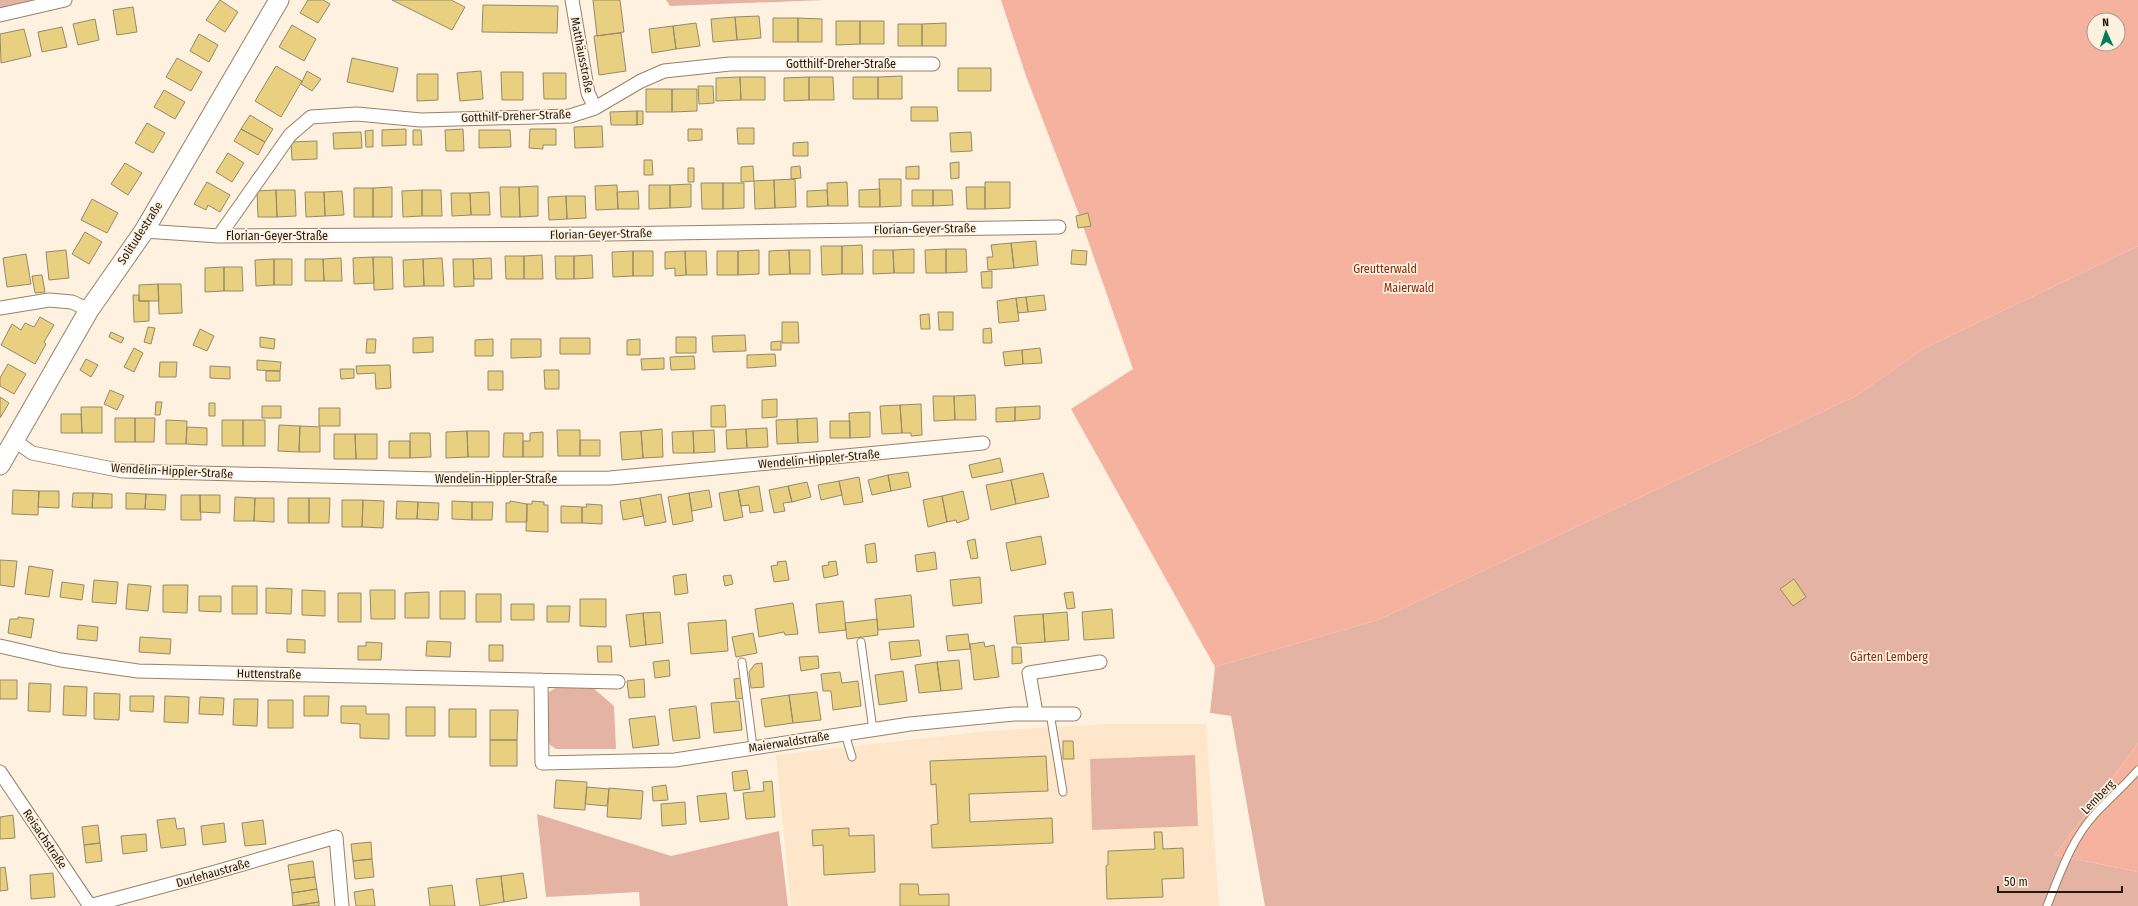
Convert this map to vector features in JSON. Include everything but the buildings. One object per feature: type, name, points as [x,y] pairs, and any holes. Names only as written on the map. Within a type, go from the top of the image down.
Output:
[{"type":"main road","name":"Solitudestraße","points":[[0,465],[89,310],[144,231],[279,0]]},
{"type":"street","points":[[0,15],[64,0]]},
{"type":"street","name":"Matthäusstraße","points":[[572,0],[588,93],[595,108]]},
{"type":"street","name":"Gotthilf-Dreher-Straße","points":[[219,236],[290,135],[311,117],[357,114],[421,120],[570,116],[595,108],[641,81],[664,71],[730,64],[933,64]]},
{"type":"street","name":"Florian-Geyer-Straße","points":[[144,231],[219,236],[599,234],[1059,228]]},
{"type":"street","points":[[0,308],[49,300],[72,302],[89,310]]},
{"type":"street","name":"Wendelin-Hippler-Straße","points":[[14,440],[32,453],[123,471],[437,479],[610,478],[983,443]]},
{"type":"street","name":"Huttenstraße","points":[[0,646],[61,660],[138,671],[618,682]]},
{"type":"street","points":[[1036,713],[1029,673],[1100,662]]},
{"type":"street","name":"Maierwaldstraße","points":[[541,680],[542,763],[675,760],[910,724],[1036,713],[1074,714]]},
{"type":"street","name":"Reisachstraße","points":[[0,772],[89,906]]},
{"type":"street","name":"Durlehaustraße","points":[[89,906],[106,904],[336,837],[342,906]]},
{"type":"lane","points":[[861,642],[873,730]]},
{"type":"lane","points":[[742,662],[753,748]]},
{"type":"lane","points":[[1050,713],[1063,792]]},
{"type":"lane","points":[[845,734],[852,757]]},
{"type":"lane","name":"Lemberg","points":[[2047,906],[2063,864],[2076,840],[2095,814],[2138,770]]},
{"type":"shaded area","points":[[1106,724],[1206,724],[1219,906],[791,906],[776,755],[987,731]]},
{"type":"green space","points":[[0,0],[34,0],[0,8]]},
{"type":"green space","points":[[666,0],[825,0],[670,6]]},
{"type":"green space","name":"Maierwald","points":[[1001,0],[2138,0],[2138,246],[1923,349],[1856,396],[1378,620],[1215,667],[1071,409],[1133,369],[1078,212],[1026,76]]},
{"type":"green space","name":"Gärten Lemberg","points":[[2138,246],[2138,743],[2055,855],[2138,872],[2138,906],[1265,906],[1231,716],[1210,713],[1215,667],[1378,620],[1856,396],[1923,349]]},
{"type":"green space","points":[[560,685],[591,686],[614,706],[616,749],[556,749],[550,745],[547,735],[549,692]]},
{"type":"green space","points":[[2138,743],[2138,872],[2055,855]]},
{"type":"green space","points":[[1195,755],[1198,826],[1092,830],[1090,759]]},
{"type":"green space","points":[[537,814],[671,856],[779,831],[788,906],[640,906],[639,892],[546,897]]},
{"type":"park label","name":"Greutterwald","points":[[1385,269]]}]
